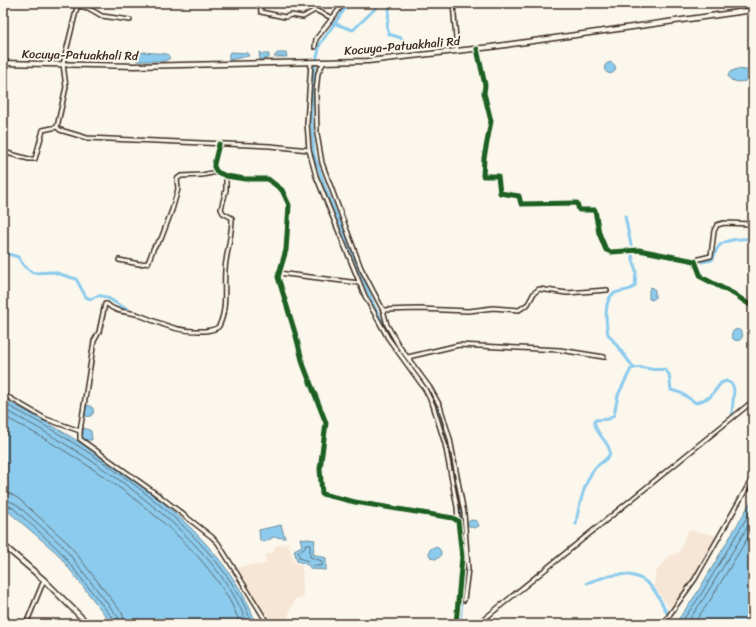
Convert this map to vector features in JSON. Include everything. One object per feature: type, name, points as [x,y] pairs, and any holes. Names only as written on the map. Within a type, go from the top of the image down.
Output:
[{"type":"main road","name":"Kocuya-Patuakhali Rd","points":[[3,63],[136,66],[368,61],[477,49],[753,10]]},
{"type":"main road","points":[[3,545],[44,580],[88,624]]},
{"type":"street","points":[[256,3],[260,5],[261,12],[264,14],[285,17],[291,15],[303,17],[314,10],[332,18]]},
{"type":"street","points":[[314,47],[316,39],[344,3]]},
{"type":"street","points":[[453,3],[457,51]]},
{"type":"street","points":[[57,127],[66,87],[63,64],[78,4],[102,16],[130,20]]},
{"type":"street","points":[[477,49],[486,85],[484,93],[491,121],[483,176],[498,176],[500,193],[519,196],[521,204],[577,203],[579,210],[594,210],[599,233],[606,250],[639,250],[696,262],[699,259],[711,256],[714,231],[717,225],[724,223],[753,224]]},
{"type":"street","points":[[312,62],[307,114],[309,150],[319,186],[359,283],[386,335],[425,390],[433,405],[445,444],[457,506],[462,557],[456,624]]},
{"type":"street","points":[[323,62],[318,73],[316,92],[318,134],[322,163],[361,268],[383,310],[386,322],[394,338],[436,398],[450,439],[467,535],[468,569],[464,600]]},
{"type":"street","points":[[3,152],[29,159],[35,159],[42,130],[57,127],[60,130],[86,138],[309,150]]},
{"type":"street","points":[[217,172],[214,164],[219,144]]},
{"type":"street","points":[[119,260],[139,264],[148,263],[154,247],[159,243],[167,225],[178,189],[177,179],[179,176],[202,175],[217,172],[226,176],[245,180],[268,179],[282,190],[290,205],[286,250],[278,277],[303,364],[326,423],[320,469],[322,494],[355,502],[453,518],[458,521]]},
{"type":"street","points":[[226,176],[226,190],[221,209],[223,213],[232,218],[232,229],[226,262],[226,286],[223,311],[219,326],[210,330],[196,331],[173,329],[139,315],[118,311],[107,304],[104,304],[99,332],[94,341],[80,439],[162,498],[218,543],[268,624]]},
{"type":"street","points":[[696,262],[698,274],[701,277],[734,294],[753,307]]},
{"type":"street","points":[[278,273],[359,283]]},
{"type":"street","points":[[383,310],[419,309],[469,311],[493,308],[519,310],[528,304],[534,293],[539,289],[567,293],[607,290]]},
{"type":"street","points":[[408,357],[459,345],[560,350],[604,357]]},
{"type":"street","points":[[3,394],[46,419],[80,431]]},
{"type":"street","points":[[478,624],[753,402]]},
{"type":"street","points":[[663,624],[695,579],[753,477]]},
{"type":"street","points":[[26,624],[44,580]]},
{"type":"street","points":[[3,616],[12,624]]},
{"type":"shaded area","points":[[688,530],[715,535],[716,548],[700,577],[691,589],[673,606],[669,607],[654,587],[655,573],[668,557],[679,552]]},
{"type":"shaded area","points":[[288,543],[294,561],[302,566],[303,597],[295,599],[285,624],[263,624],[268,621],[268,614],[261,611],[234,568],[266,564],[264,556],[274,552],[274,546]]},
{"type":"water","points":[[143,52],[167,54],[170,58],[165,61],[137,61],[138,55]]},
{"type":"water","points":[[259,52],[262,54],[269,54],[269,58],[260,60]]},
{"type":"water","points":[[229,53],[247,53],[249,56],[229,60]]},
{"type":"water","points":[[277,53],[286,53],[287,57],[274,57]]},
{"type":"water","points":[[610,62],[614,64],[616,68],[614,72],[610,74],[606,72],[604,68],[606,64]]},
{"type":"water","points":[[737,69],[753,71],[753,80],[738,82],[731,80],[728,76],[730,72]]},
{"type":"water","points":[[651,287],[655,290],[655,298],[652,300],[649,299],[649,290]]},
{"type":"water","points":[[737,329],[741,331],[743,335],[741,339],[737,341],[733,339],[731,335],[733,331]]},
{"type":"water","points":[[3,399],[38,417],[113,464],[150,492],[185,522],[215,555],[240,589],[256,624],[112,624],[57,553],[3,507]]},
{"type":"water","points":[[86,406],[90,406],[92,407],[92,415],[86,416],[83,413],[83,409]]},
{"type":"water","points":[[84,428],[91,431],[92,440],[85,440],[82,437]]},
{"type":"water","points":[[753,498],[753,624],[675,624],[697,593]]},
{"type":"water","points":[[471,520],[477,521],[479,526],[474,528],[469,526],[467,523]]},
{"type":"water","points":[[281,525],[285,538],[274,537],[264,542],[260,540],[259,530]]},
{"type":"water","points":[[300,538],[315,540],[313,554],[326,558],[326,570],[311,569],[308,565],[297,561],[294,550],[302,546]]},
{"type":"water","points":[[435,547],[439,549],[441,553],[439,557],[435,559],[431,557],[429,553],[431,549]]},
{"type":"waterway","points":[[349,3],[320,44],[314,70],[311,114],[314,154],[325,187],[375,308],[395,345],[430,393],[441,418],[458,497],[464,534],[464,571],[460,624]]},
{"type":"waterway","points":[[333,23],[353,30],[381,3]]},
{"type":"waterway","points":[[390,3],[387,27],[389,34],[401,38],[410,47],[436,44]]},
{"type":"waterway","points":[[625,216],[631,245]]},
{"type":"waterway","points":[[702,262],[712,260],[718,248],[730,240],[753,239]]},
{"type":"waterway","points":[[3,250],[5,253],[18,257],[24,266],[33,273],[53,272],[76,279],[86,297],[91,299],[96,296],[105,297],[128,309]]},
{"type":"waterway","points":[[632,255],[636,272],[635,286],[615,293],[611,296],[607,305],[606,318],[608,334],[634,368]]},
{"type":"waterway","points":[[576,524],[580,502],[591,473],[606,459],[610,452],[607,444],[596,428],[595,420],[609,419],[614,415],[618,395],[631,369],[639,367],[655,370],[664,369],[669,374],[671,390],[681,393],[696,403],[710,397],[721,383],[726,381],[732,384],[734,389],[732,414]]},
{"type":"waterway","points":[[587,583],[596,579],[624,574],[642,579],[657,595],[667,613]]},
{"type":"cycle path","points":[[477,49],[485,85],[484,93],[491,121],[484,158],[483,176],[498,176],[500,193],[519,196],[521,204],[577,203],[579,210],[595,210],[599,233],[606,250],[611,252],[639,250],[695,261],[701,277],[734,294],[753,307]]},
{"type":"cycle path","points":[[219,144],[214,164],[217,172],[226,176],[245,179],[268,179],[282,190],[289,205],[286,250],[278,277],[303,364],[326,423],[320,469],[322,494],[355,502],[453,518],[458,521],[462,557],[456,624]]}]
